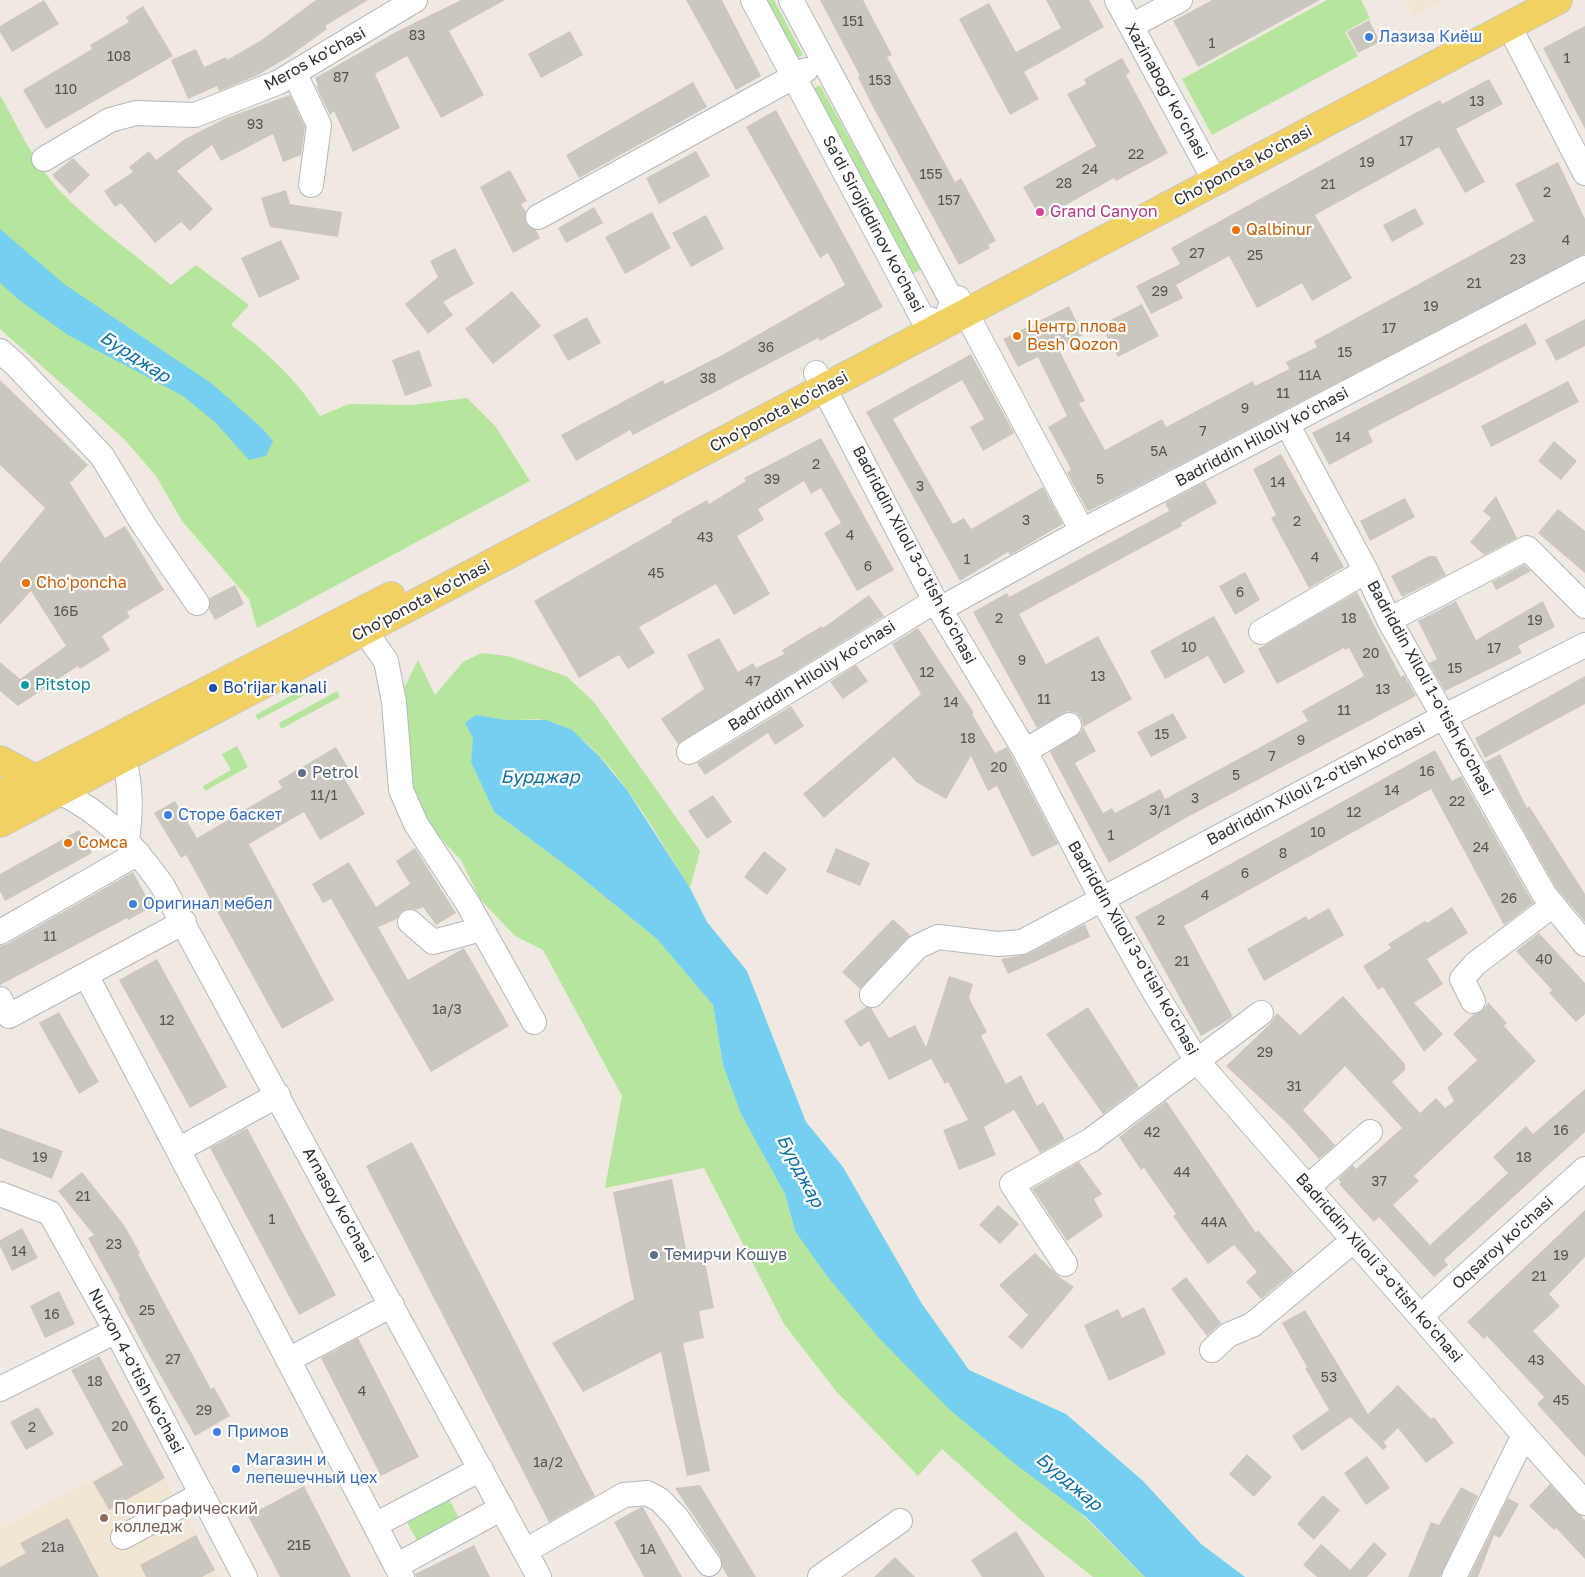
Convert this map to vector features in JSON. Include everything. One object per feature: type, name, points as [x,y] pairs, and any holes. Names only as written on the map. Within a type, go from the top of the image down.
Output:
[{"type":"main road","name":"Cho'ponota ko'chasi","points":[[1505,19],[1526,0]]},
{"type":"main road","name":"Cho'ponota ko'chasi","points":[[0,794],[48,785],[124,758],[437,582],[948,311],[1505,19],[1558,0]]},
{"type":"main road","name":"Cho'ponota ko'chasi","points":[[0,823],[48,785],[364,624]]},
{"type":"main road","name":"Arnasoy ko'chasi","points":[[0,760],[48,785]]},
{"type":"street","name":"Meros ko'chasi","points":[[44,158],[110,120],[136,112],[195,115],[279,82],[415,0]]},
{"type":"street","name":"Sa'di Sirojiddinov ko'chasi","points":[[753,0],[793,76],[948,311]]},
{"type":"street","name":"Sa'di Sirojiddinov ko'chasi","points":[[791,0],[824,61],[948,311]]},
{"type":"street","name":"Xazinabog‘ ko‘chasi","points":[[1117,0],[1211,174]]},
{"type":"street","points":[[1131,26],[1180,0]]},
{"type":"street","points":[[1505,19],[1585,173]]},
{"type":"street","points":[[538,217],[793,76],[824,61]]},
{"type":"street","points":[[295,74],[319,124],[310,185]]},
{"type":"street","name":"Badriddin Hiloliy koʻchasi","points":[[689,752],[938,605],[1585,268]]},
{"type":"street","points":[[948,311],[1082,531]]},
{"type":"street","points":[[0,351],[17,366],[102,456],[143,524],[197,603]]},
{"type":"street","name":"Badriddin Xiloli 3-o'tish ko'chasi","points":[[820,380],[938,605],[1024,751],[1155,993],[1198,1061],[1585,1503]]},
{"type":"street","name":"Badriddin Xiloli 1-o'tish ko'chasi","points":[[1287,424],[1366,572],[1389,620],[1544,894],[1585,944]]},
{"type":"street","points":[[1389,620],[1527,548],[1585,606]]},
{"type":"street","points":[[1261,632],[1366,572]]},
{"type":"street","points":[[364,624],[386,661],[394,702],[401,790],[416,824],[482,929],[534,1022]]},
{"type":"street","name":"Badriddin Xiloli 2-o'tish ko'chasi","points":[[872,995],[917,947],[926,941],[938,937],[998,944],[1022,942],[1444,716],[1585,644]]},
{"type":"street","points":[[1024,751],[1069,725]]},
{"type":"street","points":[[0,932],[132,847],[130,784],[124,758]]},
{"type":"street","name":"Arnasoy ko'chasi","points":[[48,785],[97,813],[132,847],[162,885],[184,922],[539,1577]]},
{"type":"street","points":[[1473,1001],[1462,979],[1475,964],[1553,905]]},
{"type":"street","points":[[0,999],[9,1016],[184,922]]},
{"type":"street","points":[[410,922],[433,942],[482,929]]},
{"type":"street","points":[[86,975],[399,1572],[502,1508]]},
{"type":"street","points":[[1065,1264],[1012,1184],[1091,1140],[1261,1012]]},
{"type":"street","points":[[178,1150],[278,1095]]},
{"type":"street","points":[[1308,1187],[1370,1132]]},
{"type":"street","name":"Oqsaroy ko'chasi","points":[[1421,1316],[1585,1169]]},
{"type":"street","name":"Nurxon 4-o'tish ko'chasi","points":[[0,1194],[50,1213],[116,1331],[245,1577]]},
{"type":"street","points":[[1212,1350],[1228,1335],[1252,1325],[1354,1240]]},
{"type":"street","points":[[288,1360],[392,1305]]},
{"type":"street","points":[[0,1389],[116,1331]]},
{"type":"street","points":[[1454,1577],[1524,1435]]},
{"type":"street","points":[[375,1525],[481,1469]]},
{"type":"street","points":[[525,1550],[624,1495],[647,1493],[660,1500],[677,1518],[709,1564]]},
{"type":"street","points":[[124,1536],[202,1494]]},
{"type":"street","points":[[820,1577],[900,1521]]},
{"type":"shaded area","points":[[1405,0],[1443,0],[1413,16]]},
{"type":"shaded area","name":"Полиграфический колледж","points":[[149,1450],[219,1577],[0,1577],[0,1529]]},
{"type":"green space","points":[[764,0],[774,0],[803,55],[795,59]]},
{"type":"green space","points":[[1327,0],[1361,0],[1370,18],[1345,32],[1358,56],[1212,135],[1182,79]]},
{"type":"green space","points":[[820,85],[922,269],[910,275],[812,89]]},
{"type":"green space","points":[[0,95],[49,179],[99,227],[171,285],[196,265],[249,305],[231,325],[280,366],[320,416],[349,404],[412,405],[467,398],[496,427],[530,481],[257,628],[249,599],[182,521],[156,476],[124,439],[0,329]]},
{"type":"green space","points":[[481,653],[508,656],[566,676],[594,702],[700,851],[690,888],[629,792],[590,747],[570,731],[549,721],[539,719],[502,720],[476,715],[471,762],[494,812],[572,870],[657,939],[713,1005],[723,1065],[741,1114],[785,1194],[795,1231],[1145,1577],[1093,1577],[1021,1520],[942,1449],[918,1476],[836,1391],[784,1324],[704,1168],[605,1188],[622,1096],[543,950],[515,936],[480,899],[461,860],[425,822],[408,788],[400,696],[418,660],[435,695],[463,662]]},
{"type":"green space","points":[[322,679],[325,684],[258,720],[255,715]]},
{"type":"green space","points":[[337,691],[340,697],[281,729],[279,723]]},
{"type":"green space","points":[[237,746],[248,767],[205,791],[203,786],[231,770],[222,754]]},
{"type":"green space","points":[[448,1497],[460,1520],[418,1542],[405,1519]]},
{"type":"water","name":"Бурджар","points":[[0,229],[64,284],[211,383],[262,428],[273,441],[266,456],[249,460],[215,422],[183,396],[68,335],[19,300],[0,283]]},
{"type":"water","name":"Бурджар","points":[[476,715],[506,720],[547,720],[572,730],[599,756],[627,790],[690,888],[707,922],[747,971],[806,1122],[843,1167],[922,1304],[969,1370],[1066,1414],[1143,1481],[1201,1544],[1245,1577],[1145,1577],[1086,1517],[1014,1463],[950,1410],[878,1337],[827,1276],[795,1231],[785,1194],[741,1114],[723,1065],[713,1005],[657,939],[572,870],[494,812],[471,762],[473,738],[465,723]]},
{"type":"building","points":[[44,0],[59,24],[12,52],[0,32],[0,26]]},
{"type":"building","points":[[316,0],[368,0],[325,26],[327,29],[290,56],[256,76],[219,91],[217,86],[188,99],[171,60],[196,49],[204,67],[226,57],[227,60],[260,41]]},
{"type":"building","points":[[461,0],[505,0],[449,31],[484,95],[441,118],[407,56],[375,74],[400,128],[353,152],[334,111],[330,115],[316,86],[318,85],[315,78],[396,32]]},
{"type":"building","points":[[686,0],[722,0],[761,76],[736,90]]},
{"type":"building","points":[[820,0],[863,0],[892,55],[887,57],[955,182],[961,178],[996,241],[988,245],[990,248],[959,265],[873,107],[858,77],[860,76]]},
{"type":"building","points":[[1046,0],[1089,0],[1104,27],[1024,72],[1039,99],[1010,115],[959,19],[989,3],[1016,52],[1061,28]]},
{"type":"building","points":[[1212,0],[1320,0],[1198,67],[1173,21]]},
{"type":"building","points":[[143,6],[173,56],[46,129],[23,90],[92,49],[90,45],[129,22],[126,17]]},
{"type":"building","points":[[1369,20],[1380,42],[1358,53],[1347,32]]},
{"type":"building","points":[[1585,26],[1585,129],[1543,48]]},
{"type":"building","points":[[570,31],[583,55],[541,78],[528,54]]},
{"type":"building","points":[[1122,58],[1130,72],[1126,75],[1168,153],[1116,181],[1114,178],[1041,219],[1023,187],[1096,146],[1067,94],[1086,84],[1084,79]]},
{"type":"building","points":[[1489,79],[1503,104],[1456,129],[1485,182],[1465,193],[1439,147],[1315,215],[1352,278],[1312,301],[1302,283],[1257,308],[1229,256],[1176,285],[1183,298],[1151,314],[1136,286],[1180,264],[1171,248],[1415,113],[1440,100],[1442,104]]},
{"type":"building","points":[[693,82],[707,107],[579,178],[566,155]]},
{"type":"building","points":[[290,95],[305,127],[301,155],[283,162],[273,134],[221,161],[212,145],[177,171],[213,209],[190,231],[181,222],[155,243],[121,203],[115,207],[104,191],[133,172],[129,167],[149,151],[156,160],[185,139],[226,118]]},
{"type":"building","points":[[776,110],[883,307],[820,341],[818,338],[633,435],[630,430],[576,461],[561,435],[663,380],[665,384],[724,354],[845,285],[828,253],[820,258],[746,127]]},
{"type":"building","points":[[696,151],[710,176],[659,204],[646,178]]},
{"type":"building","points":[[73,158],[90,175],[70,194],[52,175]]},
{"type":"building","points":[[1558,162],[1585,219],[1585,254],[1129,491],[1089,511],[1087,510],[1067,473],[1071,469],[1048,427],[1067,416],[1038,357],[1018,367],[1003,339],[1069,306],[1083,335],[1058,348],[1085,401],[1079,403],[1105,450],[1162,419],[1166,427],[1253,381],[1255,386],[1289,369],[1286,362],[1317,347],[1314,341],[1534,221],[1515,184]]},
{"type":"building","points":[[510,170],[527,201],[521,204],[526,212],[526,223],[536,230],[540,238],[513,253],[480,187]]},
{"type":"building","points":[[286,190],[290,204],[342,212],[338,237],[270,227],[261,198]]},
{"type":"building","points":[[594,207],[603,223],[566,243],[558,228]]},
{"type":"building","points":[[1415,208],[1424,224],[1392,242],[1383,225]]},
{"type":"building","points":[[652,212],[671,248],[625,274],[605,237]]},
{"type":"building","points":[[706,215],[724,249],[691,267],[672,233]]},
{"type":"building","points":[[281,240],[300,279],[259,298],[241,258]]},
{"type":"building","points":[[455,248],[474,284],[443,302],[453,315],[428,334],[405,304],[438,277],[430,261]]},
{"type":"building","points":[[512,291],[541,326],[493,364],[465,329]]},
{"type":"building","points":[[1142,304],[1159,336],[1118,357],[1101,325]]},
{"type":"building","points":[[587,317],[601,343],[568,361],[553,335]]},
{"type":"building","points":[[1585,319],[1585,346],[1556,361],[1545,340]]},
{"type":"building","points":[[1526,323],[1537,344],[1368,431],[1373,442],[1329,465],[1312,433]]},
{"type":"building","points":[[419,350],[432,386],[405,396],[392,360]]},
{"type":"building","points":[[971,354],[1014,433],[983,451],[970,427],[984,419],[962,380],[893,419],[953,524],[964,518],[971,529],[1043,487],[1063,524],[1010,555],[1008,552],[960,581],[866,412]]},
{"type":"building","points":[[0,380],[88,465],[70,483],[105,538],[125,526],[164,590],[127,612],[130,617],[102,636],[110,650],[80,669],[78,666],[18,706],[0,691],[0,662],[20,679],[66,646],[31,591],[0,625],[0,563],[45,508],[0,465]]},
{"type":"building","points":[[1568,381],[1579,402],[1491,447],[1481,426]]},
{"type":"building","points":[[821,438],[894,570],[857,591],[824,533],[841,523],[821,488],[811,494],[804,481],[758,509],[764,520],[737,536],[770,594],[734,615],[716,584],[639,627],[655,653],[628,669],[619,655],[579,678],[534,601],[707,500],[709,504],[746,481],[744,478]]},
{"type":"building","points":[[1554,441],[1577,461],[1561,480],[1538,461]]},
{"type":"building","points":[[1281,454],[1344,567],[1309,588],[1271,518],[1276,515],[1253,469]]},
{"type":"building","points":[[1205,482],[1217,503],[1181,523],[1182,526],[1019,614],[1046,664],[1098,636],[1132,699],[1083,727],[1096,751],[1075,763],[1103,813],[1112,808],[1115,813],[1160,789],[1165,799],[1308,721],[1302,711],[1364,676],[1349,648],[1345,650],[1344,648],[1277,684],[1258,649],[1357,592],[1401,677],[1404,675],[1416,696],[1182,820],[1109,863],[1050,752],[1081,732],[1083,725],[1081,718],[1076,713],[1068,711],[1037,728],[973,612],[1007,593],[1009,597],[1169,511],[1165,503]]},
{"type":"building","points":[[1496,496],[1517,538],[1484,555],[1470,542],[1491,518],[1483,511]]},
{"type":"building","points":[[1405,498],[1415,517],[1370,541],[1360,521]]},
{"type":"building","points":[[1558,509],[1585,531],[1585,573],[1538,533]]},
{"type":"building","points":[[1429,556],[1436,556],[1446,575],[1402,597],[1391,576]]},
{"type":"building","points":[[1524,565],[1531,571],[1496,590],[1492,582]]},
{"type":"building","points":[[1245,572],[1260,600],[1235,615],[1219,586]]},
{"type":"building","points":[[235,585],[244,604],[215,620],[209,609],[210,598]]},
{"type":"building","points":[[869,595],[884,616],[678,744],[661,719],[704,689],[687,655],[719,638],[738,672],[753,663],[756,668],[784,654],[782,650],[822,626],[823,628]]},
{"type":"building","points":[[1456,601],[1476,640],[1543,601],[1555,627],[1518,646],[1522,653],[1445,691],[1429,663],[1437,659],[1418,621]]},
{"type":"building","points":[[1214,616],[1245,672],[1224,684],[1208,656],[1165,679],[1150,651]]},
{"type":"building","points":[[918,628],[974,713],[972,714],[995,753],[1007,747],[1058,844],[1032,857],[997,786],[988,791],[971,756],[946,799],[916,782],[894,757],[824,818],[803,794],[921,694],[892,644]]},
{"type":"building","points":[[856,665],[868,681],[843,699],[830,682]]},
{"type":"building","points":[[1585,676],[1585,704],[1485,758],[1475,738]]},
{"type":"building","points":[[791,706],[804,726],[775,745],[768,733],[705,775],[697,763]]},
{"type":"building","points":[[1173,713],[1187,738],[1151,757],[1137,732]]},
{"type":"building","points":[[336,747],[349,769],[342,774],[365,814],[320,840],[304,812],[249,844],[334,1000],[282,1029],[186,855],[181,858],[154,813],[175,801],[197,838],[282,788],[278,781]]},
{"type":"building","points":[[1435,750],[1452,781],[1461,776],[1533,903],[1504,925],[1431,789],[1184,926],[1233,1017],[1201,1036],[1135,917]]},
{"type":"building","points":[[1500,754],[1527,808],[1529,806],[1585,894],[1585,922],[1555,886],[1485,762]]},
{"type":"building","points":[[713,795],[732,822],[707,839],[688,811]]},
{"type":"building","points":[[79,830],[92,853],[5,901],[0,891],[0,874]]},
{"type":"building","points":[[415,848],[456,913],[436,925],[423,907],[416,910],[406,909],[400,913],[397,919],[378,927],[408,980],[464,948],[509,1026],[431,1072],[331,899],[323,903],[312,884],[349,862],[376,907],[410,884],[396,861]]},
{"type":"building","points":[[836,848],[870,863],[860,886],[826,872]]},
{"type":"building","points":[[764,851],[787,869],[767,895],[744,877]]},
{"type":"building","points":[[133,872],[152,907],[128,920],[127,918],[0,985],[0,946],[7,944]]},
{"type":"building","points":[[1452,907],[1468,933],[1427,959],[1443,984],[1414,1003],[1443,1034],[1424,1052],[1383,987],[1378,990],[1363,966],[1391,948],[1388,944]]},
{"type":"building","points":[[1329,908],[1344,935],[1264,981],[1247,949],[1306,916],[1308,920]]},
{"type":"building","points":[[893,919],[910,935],[860,989],[842,972]]},
{"type":"building","points":[[1085,924],[1090,937],[1008,974],[1001,959],[1028,954]]},
{"type":"building","points":[[1539,933],[1585,983],[1585,1014],[1576,1022],[1549,993],[1552,990],[1516,951]]},
{"type":"building","points":[[157,959],[227,1087],[190,1108],[119,980]]},
{"type":"building","points":[[949,976],[973,984],[969,998],[987,1032],[981,1036],[1006,1084],[1021,1075],[1037,1106],[1043,1102],[1064,1138],[1063,1140],[1040,1153],[1014,1110],[984,1127],[996,1155],[959,1170],[943,1130],[968,1120],[948,1082],[945,1084],[931,1059],[889,1080],[869,1041],[860,1047],[844,1021],[866,1007],[871,1008],[889,1038],[915,1025],[926,1047]]},
{"type":"building","points":[[1343,996],[1405,1064],[1405,1070],[1392,1082],[1420,1113],[1436,1098],[1445,1108],[1454,1101],[1447,1088],[1477,1060],[1453,1034],[1474,1014],[1484,1009],[1488,1002],[1507,1023],[1504,1026],[1536,1061],[1414,1176],[1419,1181],[1393,1205],[1430,1245],[1508,1173],[1493,1157],[1526,1126],[1533,1134],[1585,1089],[1585,1132],[1444,1260],[1448,1265],[1434,1277],[1379,1217],[1374,1222],[1339,1184],[1341,1183],[1338,1179],[1353,1165],[1356,1169],[1402,1128],[1345,1066],[1303,1110],[1335,1145],[1319,1159],[1289,1125],[1226,1066],[1270,1024],[1277,1013],[1300,1035]]},
{"type":"building","points":[[1088,1007],[1139,1087],[1103,1114],[1046,1034]]},
{"type":"building","points":[[59,1012],[99,1082],[79,1094],[39,1023]]},
{"type":"building","points":[[1166,1101],[1256,1233],[1258,1230],[1294,1272],[1261,1299],[1246,1282],[1257,1272],[1234,1245],[1208,1264],[1173,1216],[1176,1214],[1144,1168],[1141,1170],[1119,1137]]},
{"type":"building","points":[[0,1128],[63,1151],[52,1179],[0,1158]]},
{"type":"building","points":[[247,1128],[336,1295],[299,1315],[210,1148]]},
{"type":"building","points":[[412,1142],[595,1496],[549,1522],[366,1166]]},
{"type":"building","points":[[1079,1162],[1102,1194],[1094,1199],[1103,1216],[1067,1241],[1032,1189]]},
{"type":"building","points":[[82,1172],[124,1225],[211,1389],[214,1387],[230,1416],[195,1436],[145,1348],[118,1297],[120,1296],[88,1238],[94,1235],[58,1191]]},
{"type":"building","points":[[672,1179],[688,1259],[704,1256],[714,1308],[699,1311],[704,1338],[683,1343],[710,1471],[687,1476],[661,1352],[583,1392],[552,1343],[634,1299],[613,1192]]},
{"type":"building","points":[[998,1205],[1019,1224],[1000,1244],[979,1225]]},
{"type":"building","points":[[1585,1210],[1585,1257],[1549,1294],[1560,1306],[1533,1331],[1585,1386],[1585,1457],[1537,1404],[1544,1397],[1487,1336],[1484,1339],[1467,1322]]},
{"type":"building","points":[[22,1228],[38,1258],[12,1271],[0,1246],[0,1240]]},
{"type":"building","points":[[1035,1253],[1058,1276],[1074,1287],[1022,1349],[1008,1337],[1028,1315],[999,1285]]},
{"type":"building","points":[[1186,1277],[1221,1323],[1207,1336],[1171,1289]]},
{"type":"building","points":[[59,1291],[75,1324],[45,1338],[30,1306]]},
{"type":"building","points":[[1144,1307],[1166,1354],[1109,1381],[1084,1325],[1118,1309],[1122,1318]]},
{"type":"building","points":[[1305,1310],[1368,1414],[1398,1385],[1431,1419],[1434,1417],[1454,1443],[1426,1463],[1398,1428],[1384,1442],[1387,1447],[1383,1450],[1350,1417],[1302,1451],[1292,1436],[1329,1410],[1282,1323]]},
{"type":"building","points":[[358,1338],[419,1457],[381,1476],[321,1358]]},
{"type":"building","points":[[99,1356],[165,1478],[109,1510],[93,1482],[123,1465],[71,1370]]},
{"type":"building","points":[[38,1407],[54,1434],[26,1450],[10,1422]]},
{"type":"building","points":[[1247,1454],[1272,1477],[1254,1497],[1229,1474]]},
{"type":"building","points":[[1367,1456],[1390,1488],[1366,1505],[1344,1473]]},
{"type":"building","points":[[1550,1484],[1585,1520],[1585,1559],[1556,1528],[1554,1530],[1529,1506]]},
{"type":"building","points":[[700,1485],[756,1577],[728,1577],[722,1567],[720,1556],[675,1488]]},
{"type":"building","points":[[304,1486],[351,1577],[280,1577],[248,1516]]},
{"type":"building","points":[[1461,1487],[1478,1496],[1440,1577],[1408,1577],[1431,1522],[1439,1525]]},
{"type":"building","points":[[1323,1495],[1340,1510],[1314,1540],[1297,1524]]},
{"type":"building","points":[[1508,1498],[1519,1504],[1500,1538],[1494,1535],[1478,1577],[1469,1577]]},
{"type":"building","points":[[643,1507],[682,1577],[644,1577],[614,1522]]},
{"type":"building","points":[[68,1518],[99,1577],[0,1577],[0,1567],[26,1553],[20,1543]]},
{"type":"building","points":[[1016,1531],[1045,1577],[982,1577],[971,1560]]},
{"type":"building","points":[[196,1535],[215,1570],[202,1577],[146,1577],[140,1565]]},
{"type":"building","points":[[1374,1542],[1387,1554],[1367,1577],[1317,1577],[1303,1565],[1321,1544],[1350,1570]]},
{"type":"building","points":[[474,1545],[490,1577],[416,1577],[415,1574]]},
{"type":"building","points":[[895,1557],[915,1577],[874,1577]]},
{"type":"place","name":"Лазиза Киёш","points":[[1369,37]]},
{"type":"place","name":"Grand Canyon","points":[[1040,212]]},
{"type":"place","name":"Qalbinur","points":[[1236,230]]},
{"type":"place","name":"Центр плова Besh Qozon","points":[[1017,336]]},
{"type":"place","name":"Choʻponcha","points":[[26,583]]},
{"type":"place","name":"Pitstop","points":[[25,685]]},
{"type":"place","name":"Bo'rijar kanali","points":[[213,688]]},
{"type":"place","name":"Petrol","points":[[302,773]]},
{"type":"place","name":"Сторе баскет","points":[[168,815]]},
{"type":"place","name":"Сомса","points":[[68,843]]},
{"type":"place","name":"Оригинал мебел","points":[[133,904]]},
{"type":"place","name":"Темирчи Кошув","points":[[654,1255]]},
{"type":"place","name":"Примов","points":[[217,1432]]},
{"type":"place","name":"Магазин и лепешечный цех","points":[[236,1469]]},
{"type":"place","name":"Полиграфический колледж","points":[[104,1518]]}]
